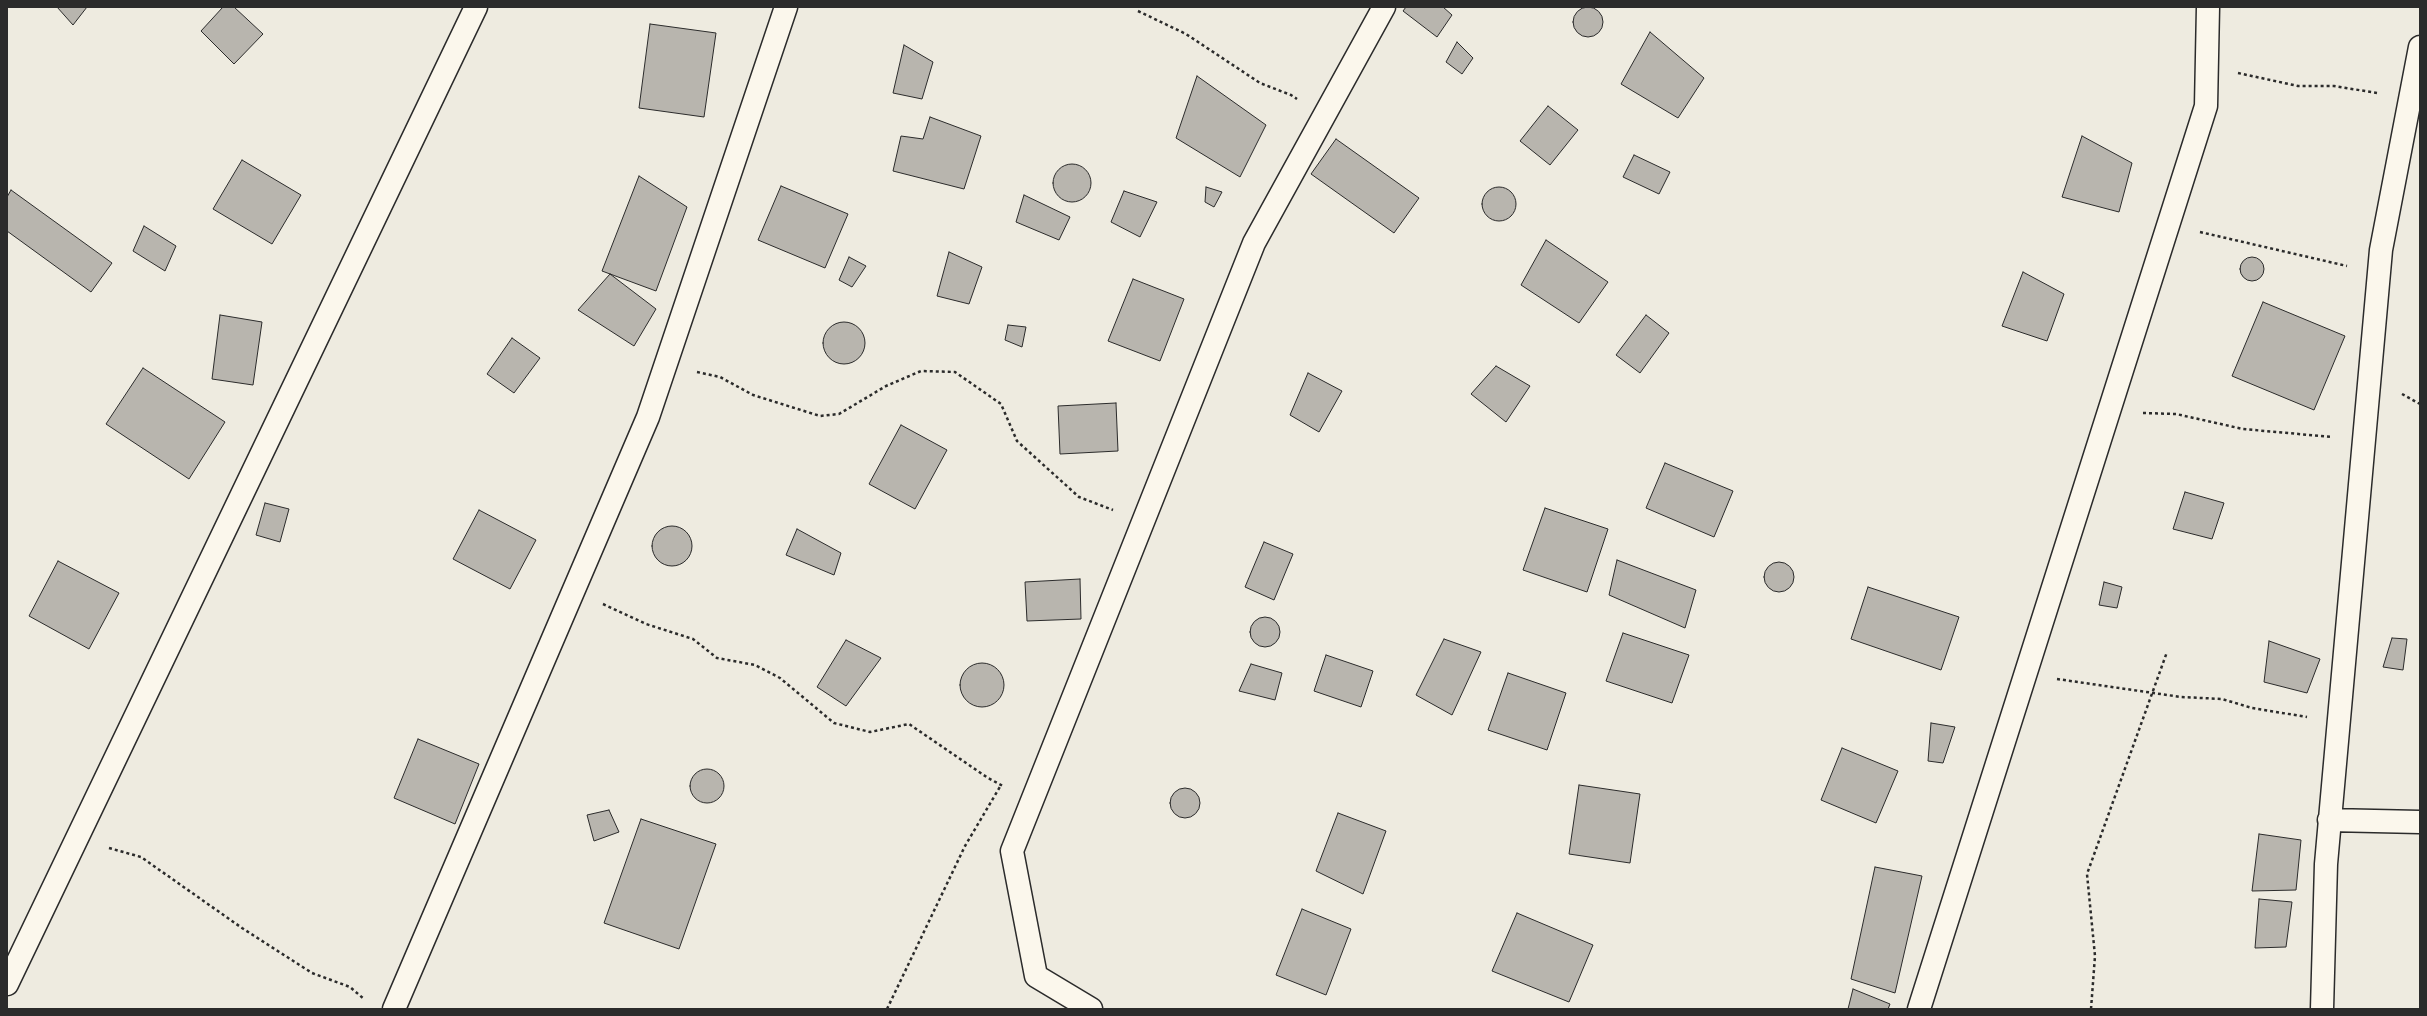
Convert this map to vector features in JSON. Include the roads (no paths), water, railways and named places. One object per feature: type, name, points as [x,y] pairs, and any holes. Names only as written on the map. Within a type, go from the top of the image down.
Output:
[{"type":"street","points":[[7,984],[476,7]]},
{"type":"street","points":[[394,1009],[648,417],[786,7]]},
{"type":"street","points":[[1091,1009],[1036,976],[1012,851],[1254,243],[1384,7]]},
{"type":"street","points":[[1919,1009],[2206,106],[2208,7]]},
{"type":"street","points":[[2322,1009],[2326,864],[2381,250],[2420,47]]},
{"type":"street","points":[[2330,820],[2420,822]]}]
